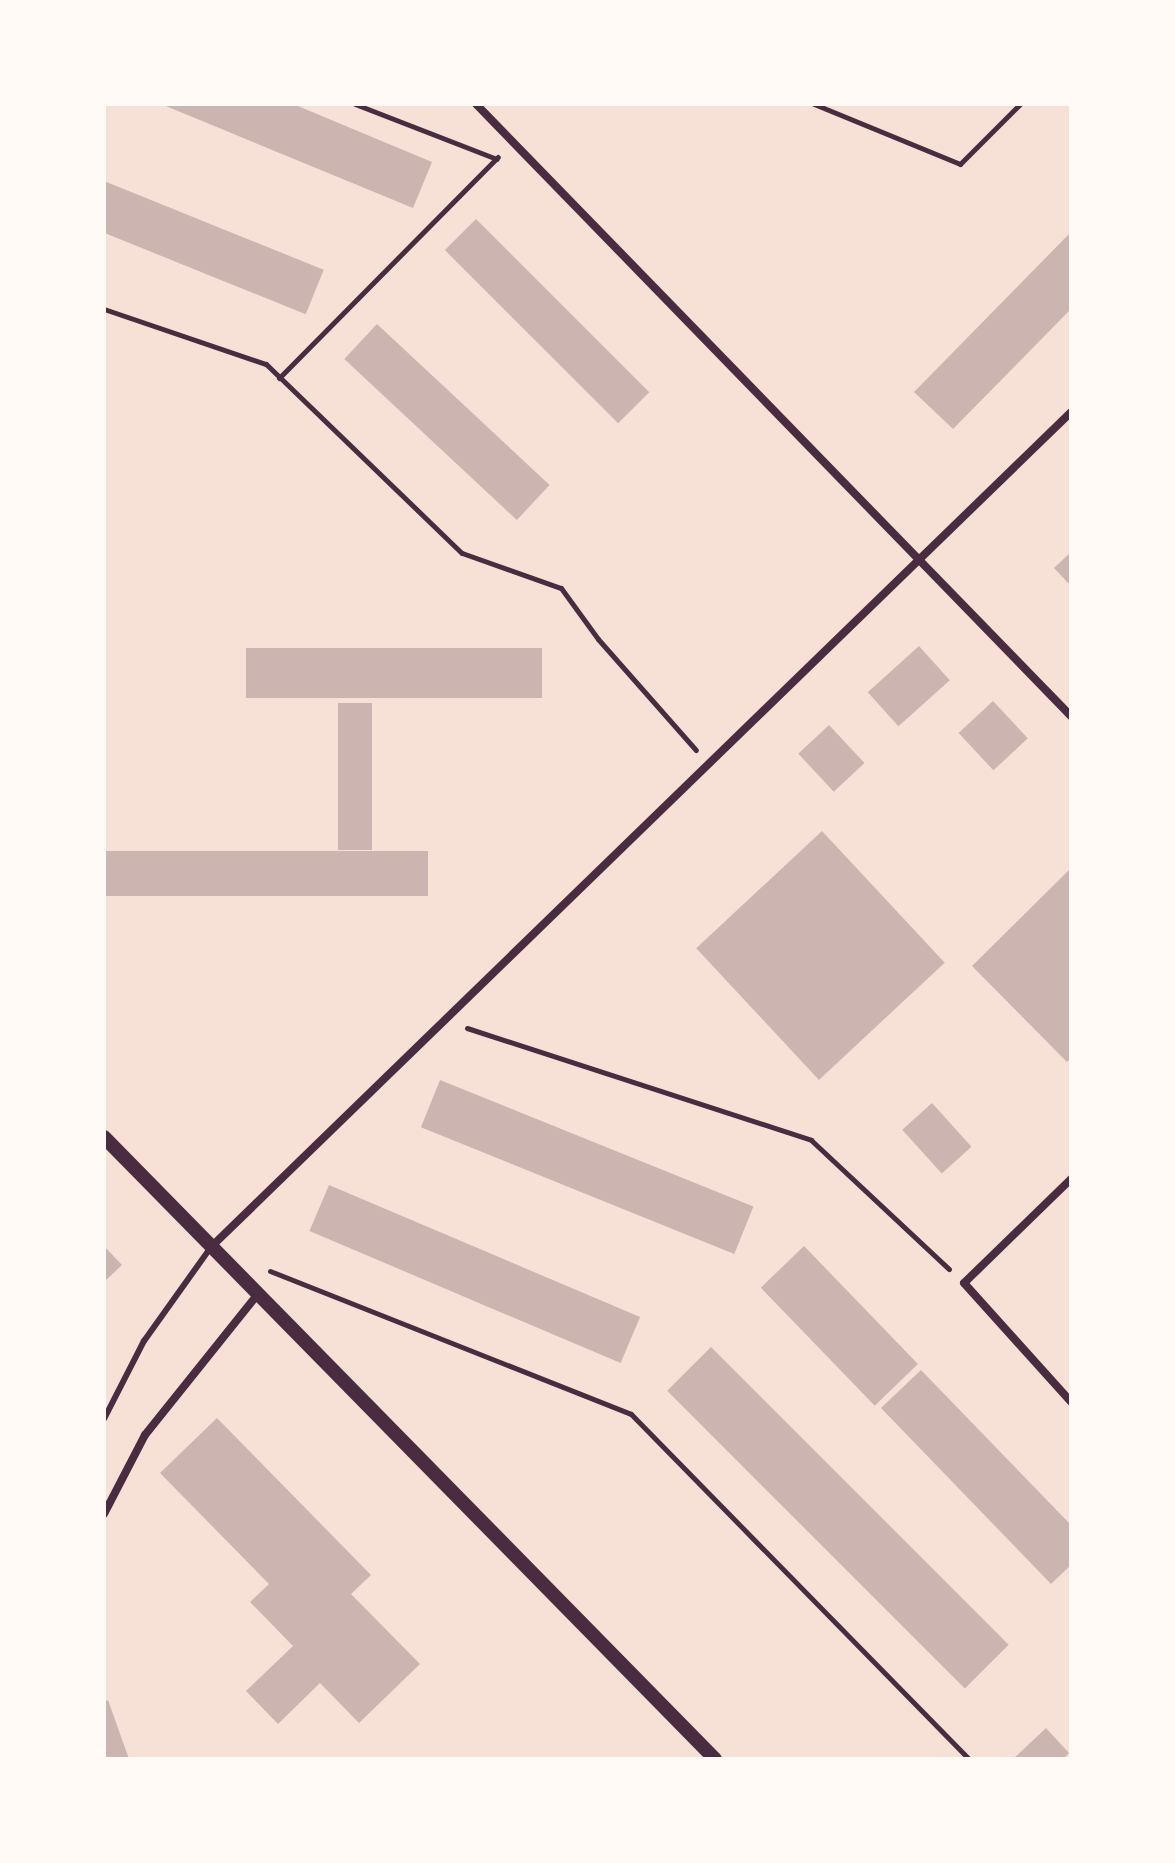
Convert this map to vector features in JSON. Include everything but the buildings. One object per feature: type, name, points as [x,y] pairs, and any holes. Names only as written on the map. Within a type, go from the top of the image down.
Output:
[{"type":"street","points":[[476,104],[1071,716]]},
{"type":"street","points":[[211,1247],[1071,412]]},
{"type":"street","points":[[104,1137],[715,1759]]},
{"type":"street","points":[[1071,1179],[964,1283],[1071,1402]]},
{"type":"street","points":[[104,1514],[145,1435],[257,1295]]},
{"type":"lane","points":[[104,1419],[144,1341],[211,1247]]},
{"type":"path","points":[[355,104],[497,159]]},
{"type":"path","points":[[814,104],[960,164],[1020,104]]},
{"type":"path","points":[[279,378],[513,142]]},
{"type":"path","points":[[104,309],[266,364],[462,553],[561,588],[598,639],[708,764]]},
{"type":"path","points":[[444,1020],[811,1140],[964,1283]]},
{"type":"path","points":[[269,1270],[631,1414],[969,1759]]}]
